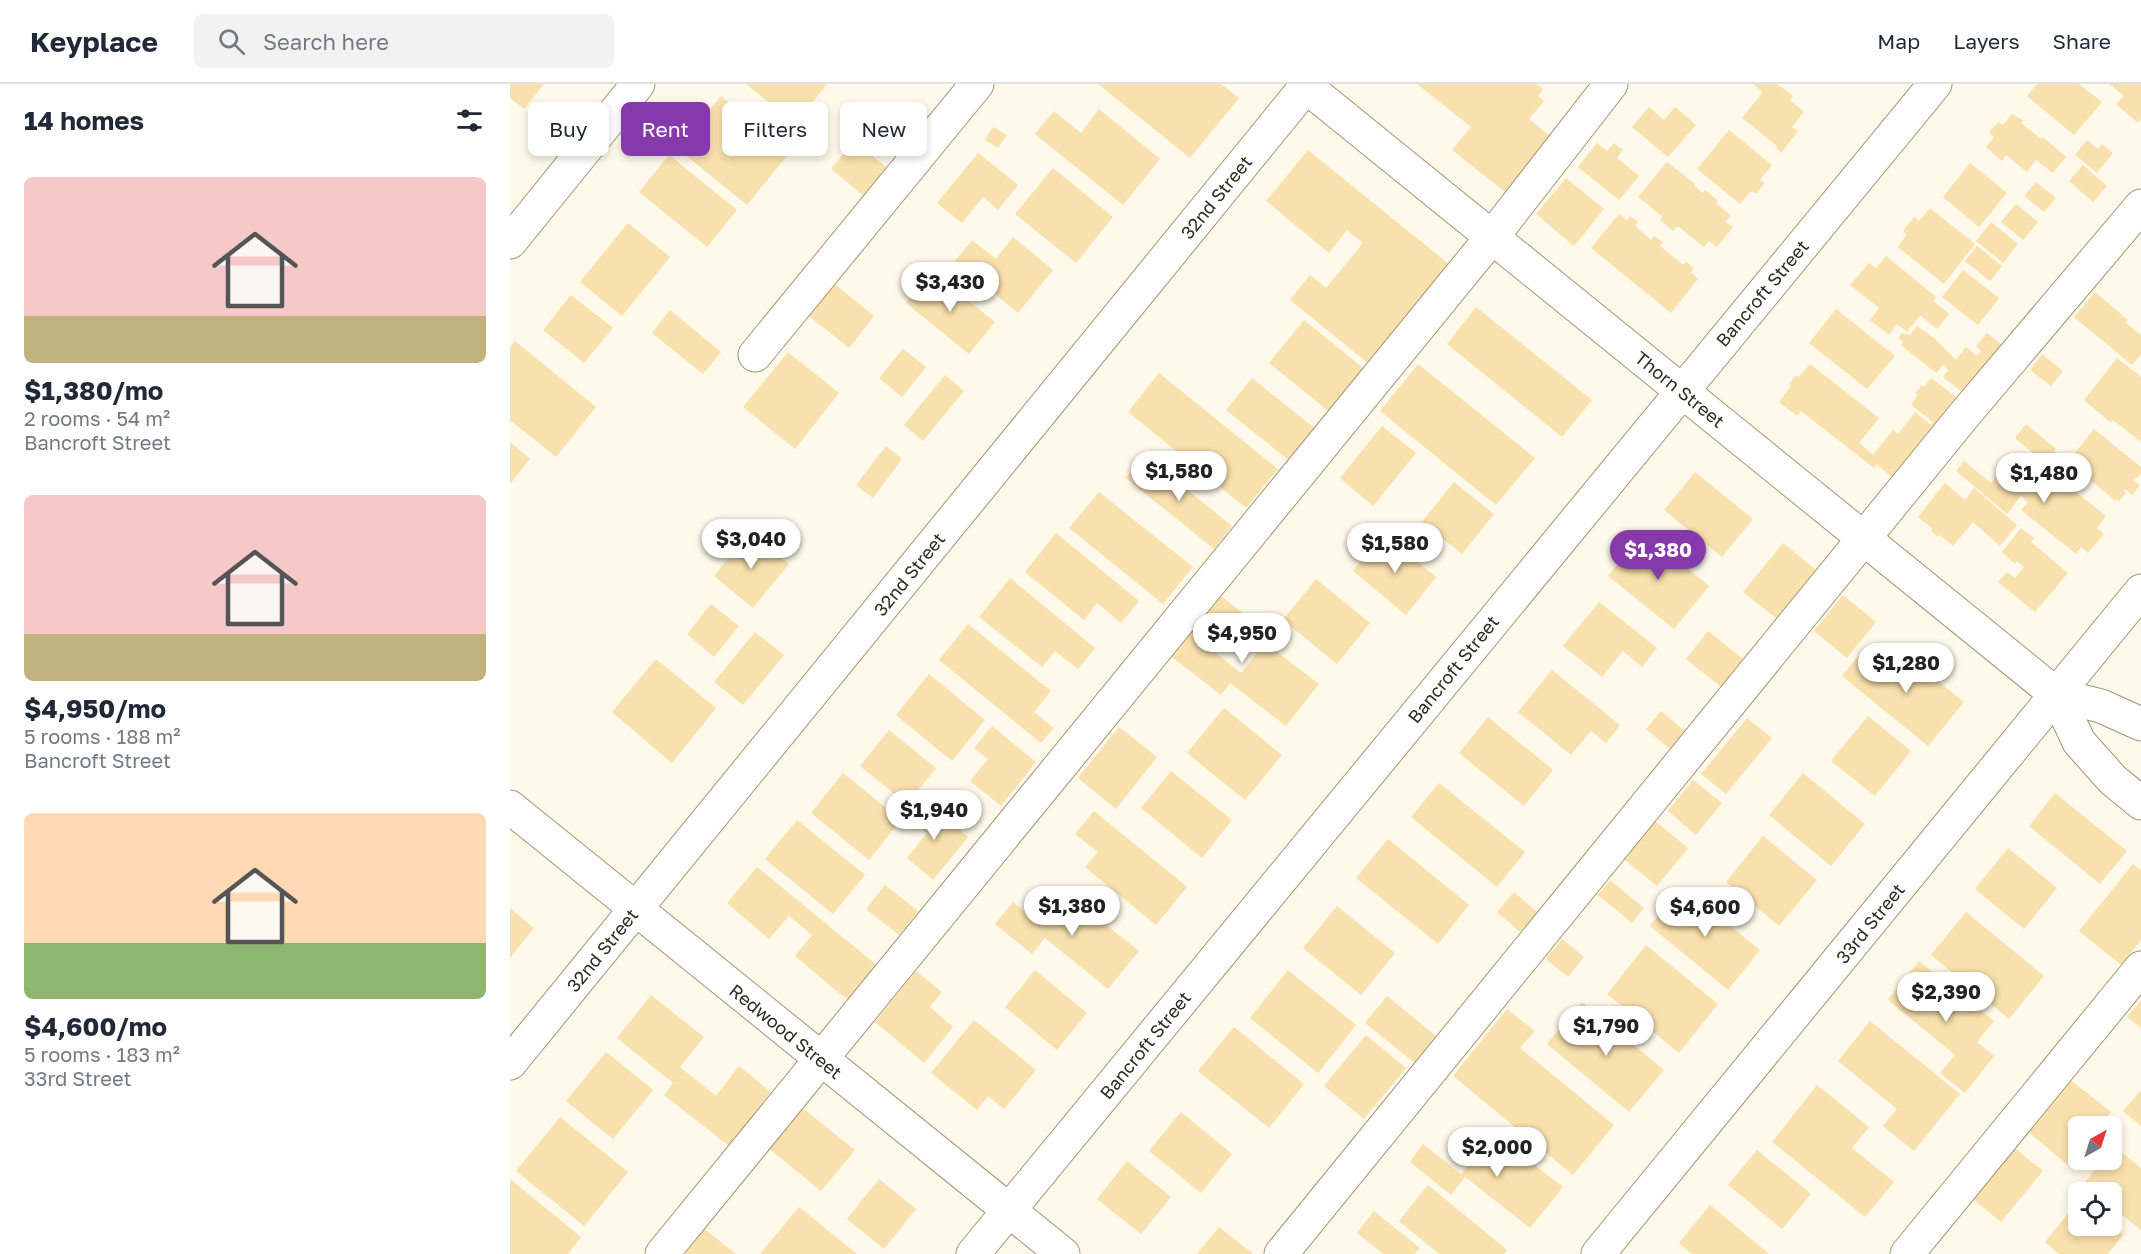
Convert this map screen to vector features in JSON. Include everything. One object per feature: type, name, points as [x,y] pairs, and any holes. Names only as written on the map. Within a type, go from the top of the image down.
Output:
[{"type":"street","points":[[510,242],[638,84]]},
{"type":"street","points":[[754,355],[977,84]]},
{"type":"street","points":[[662,1254],[1492,237],[1611,84]]},
{"type":"street","name":"Bancroft Street","points":[[973,1254],[1935,84]]},
{"type":"street","name":"Thorn Street","points":[[1306,85],[2057,694],[2101,706],[2141,724]]},
{"type":"street","name":"32nd Street","points":[[510,1063],[1306,85]]},
{"type":"street","points":[[1281,1254],[1965,414],[2141,206]]},
{"type":"street","name":"33rd Street","points":[[1598,1254],[2141,591]]},
{"type":"street","name":"Thorn Street","points":[[2057,694],[2079,742],[2113,780],[2141,803]]},
{"type":"street","name":"Redwood Street","points":[[510,807],[1063,1254]]},
{"type":"street","points":[[1907,1254],[2141,968]]},
{"type":"building","points":[[510,84],[544,84],[524,109],[510,98]]},
{"type":"building","points":[[746,84],[827,84],[813,102],[768,102]]},
{"type":"building","points":[[1098,84],[1221,84],[1239,98],[1190,158]]},
{"type":"building","points":[[1417,84],[1536,84],[1543,89],[1538,96],[1544,101],[1529,119],[1559,143],[1514,199],[1452,150],[1471,127]]},
{"type":"building","points":[[1753,84],[1777,84],[1793,96],[1790,100],[1804,112],[1792,127],[1798,131],[1781,153],[1776,148],[1777,146],[1742,118],[1763,92]]},
{"type":"building","points":[[2037,84],[2079,84],[2102,102],[2074,135],[2027,96]]},
{"type":"building","points":[[2109,84],[2141,84],[2141,119],[2138,123],[2116,104],[2124,96]]},
{"type":"building","points":[[721,96],[728,102],[722,102],[722,156],[787,156],[747,205],[687,156],[710,156],[710,110]]},
{"type":"building","points":[[1649,107],[1664,120],[1675,107],[1696,125],[1668,157],[1632,127]]},
{"type":"building","points":[[1099,109],[1160,159],[1123,205],[1035,134],[1054,111],[1081,133]]},
{"type":"building","points":[[2012,114],[2023,120],[2021,123],[2041,139],[2043,137],[2066,157],[2053,173],[2036,160],[2027,172],[2006,155],[2002,161],[1986,147],[1994,137],[1989,132],[1998,122],[2003,125]]},
{"type":"building","points":[[993,127],[1007,135],[998,148],[985,140]]},
{"type":"building","points":[[1729,130],[1772,165],[1760,180],[1765,183],[1756,194],[1751,191],[1740,204],[1697,169]]},
{"type":"building","points":[[2087,140],[2098,149],[2102,144],[2113,153],[2097,173],[2075,155]]},
{"type":"building","points":[[1597,143],[1607,151],[1614,143],[1623,150],[1617,158],[1639,176],[1619,200],[1578,167]]},
{"type":"building","points":[[1308,150],[1450,265],[1369,364],[1290,300],[1310,275],[1326,288],[1363,243],[1347,230],[1329,253],[1266,201]]},
{"type":"building","points":[[978,153],[1018,185],[998,210],[983,197],[962,223],[937,203]]},
{"type":"building","points":[[670,156],[737,210],[707,247],[639,192]]},
{"type":"building","points":[[842,156],[872,156],[887,168],[864,196],[831,169]]},
{"type":"building","points":[[1667,162],[1695,184],[1702,193],[1705,190],[1731,216],[1725,222],[1733,227],[1717,247],[1709,241],[1704,247],[1678,226],[1673,231],[1660,220],[1663,217],[1638,197]]},
{"type":"building","points":[[1970,163],[2007,193],[1979,227],[1943,197]]},
{"type":"building","points":[[2083,165],[2107,186],[2093,202],[2069,181]]},
{"type":"building","points":[[1053,168],[1113,217],[1076,263],[1015,214]]},
{"type":"building","points":[[1566,178],[1604,209],[1574,246],[1536,214]]},
{"type":"building","points":[[2036,182],[2056,198],[2044,212],[2024,196]]},
{"type":"building","points":[[2016,204],[2038,222],[2023,240],[2001,222]]},
{"type":"building","points":[[1930,208],[1975,244],[1944,284],[1898,247],[1907,234],[1903,231],[1914,217],[1919,221]]},
{"type":"building","points":[[1619,214],[1627,220],[1630,216],[1638,222],[1635,226],[1651,240],[1654,236],[1663,242],[1660,246],[1683,265],[1686,262],[1694,268],[1691,272],[1698,279],[1671,313],[1591,248]]},
{"type":"building","points":[[1991,222],[2018,244],[2003,263],[1976,241]]},
{"type":"building","points":[[628,223],[670,257],[622,316],[580,282]]},
{"type":"building","points":[[1013,237],[1053,270],[1018,313],[955,261],[972,240],[996,259]]},
{"type":"building","points":[[1977,246],[2002,266],[1990,281],[1965,261]]},
{"type":"building","points":[[1886,256],[1936,297],[1933,301],[1949,314],[1937,329],[1920,315],[1907,332],[1897,324],[1889,335],[1870,320],[1879,308],[1850,285],[1869,263],[1876,268]]},
{"type":"building","points":[[1963,270],[1999,298],[1978,325],[1942,297]]},
{"type":"building","points":[[931,271],[995,322],[969,354],[906,303]]},
{"type":"building","points":[[831,281],[874,316],[849,348],[805,313]]},
{"type":"building","points":[[2095,292],[2128,320],[2125,322],[2141,335],[2141,354],[2132,365],[2074,317]]},
{"type":"building","points":[[571,295],[613,328],[584,363],[543,330]]},
{"type":"building","points":[[1476,307],[1592,400],[1562,437],[1447,344]]},
{"type":"building","points":[[1836,309],[1895,356],[1867,389],[1809,343]]},
{"type":"building","points":[[670,310],[721,352],[703,374],[652,333]]},
{"type":"building","points":[[1304,320],[1367,371],[1332,414],[1269,363]]},
{"type":"building","points":[[1917,326],[1935,339],[1956,360],[1966,347],[1977,356],[1981,351],[1976,346],[1987,333],[2013,354],[1967,396],[1943,377],[1948,370],[1943,365],[1936,373],[1901,345],[1903,342],[1898,338],[1902,333],[1910,335]]},
{"type":"building","points":[[515,341],[596,407],[556,457],[510,420],[510,347]]},
{"type":"building","points":[[903,349],[926,367],[902,397],[879,378]]},
{"type":"building","points":[[788,352],[839,393],[795,449],[743,407]]},
{"type":"building","points":[[2042,354],[2063,371],[2051,386],[2030,370]]},
{"type":"building","points":[[2117,358],[2141,377],[2141,442],[2113,420],[2111,423],[2084,400]]},
{"type":"building","points":[[1418,364],[1535,458],[1496,505],[1380,411]]},
{"type":"building","points":[[1810,364],[1879,418],[1859,443],[1873,455],[1893,430],[1898,434],[1915,412],[1931,425],[1933,422],[1911,405],[1918,395],[1915,393],[1931,378],[1965,404],[1902,485],[1876,464],[1874,468],[1801,411],[1797,416],[1779,402],[1796,375],[1799,377]]},
{"type":"building","points":[[1159,373],[1278,469],[1246,508],[1128,412]]},
{"type":"building","points":[[945,375],[964,391],[923,441],[904,425]]},
{"type":"building","points":[[1252,378],[1317,430],[1291,462],[1226,410]]},
{"type":"building","points":[[2026,424],[2056,449],[2054,451],[2056,453],[2047,465],[2015,438]]},
{"type":"building","points":[[1382,426],[1416,453],[1373,506],[1340,478]]},
{"type":"building","points":[[2094,429],[2141,467],[2141,474],[2134,480],[2140,485],[2132,495],[2126,489],[2124,491],[2126,493],[2119,501],[2117,499],[2116,501],[2068,462]]},
{"type":"building","points":[[510,442],[530,459],[510,484]]},
{"type":"building","points":[[886,446],[902,459],[873,498],[856,485]]},
{"type":"building","points":[[1144,455],[1232,526],[1214,549],[1126,478]]},
{"type":"building","points":[[2032,457],[2106,516],[2097,528],[2104,534],[2088,553],[2081,547],[2076,554],[2021,510],[2028,502],[2021,496],[2007,514],[1956,471],[1964,461],[1991,483],[1996,476],[2009,486]]},
{"type":"building","points":[[1695,472],[1753,519],[1722,557],[1664,510]]},
{"type":"building","points":[[1454,482],[1494,514],[1462,554],[1422,522]]},
{"type":"building","points":[[1945,483],[1965,500],[1974,488],[2017,525],[2000,546],[1973,522],[1953,546],[1940,535],[1938,537],[1931,531],[1933,529],[1918,517]]},
{"type":"building","points":[[1099,492],[1193,567],[1163,604],[1069,528]]},
{"type":"building","points":[[2021,528],[2034,538],[2031,542],[2068,573],[2035,612],[1998,582],[2007,572],[2015,578],[2024,567],[2017,561],[2015,564],[2002,552]]},
{"type":"building","points":[[749,532],[789,564],[753,608],[714,576]]},
{"type":"building","points":[[1643,532],[1709,586],[1674,629],[1608,576]]},
{"type":"building","points":[[1056,533],[1139,601],[1121,623],[1097,603],[1084,620],[1025,572]]},
{"type":"building","points":[[1383,534],[1436,577],[1406,615],[1353,571]]},
{"type":"building","points":[[1783,543],[1821,574],[1781,622],[1743,592]]},
{"type":"building","points":[[1010,578],[1095,648],[1078,669],[1055,651],[1042,667],[979,617]]},
{"type":"building","points":[[1316,579],[1370,623],[1337,664],[1283,620]]},
{"type":"building","points":[[1216,592],[1245,615],[1216,653],[1241,673],[1265,643],[1319,684],[1286,726],[1230,683],[1221,695],[1168,654]]},
{"type":"building","points":[[1843,595],[1876,622],[1847,658],[1814,631]]},
{"type":"building","points":[[1599,602],[1657,648],[1642,667],[1623,651],[1602,677],[1563,646]]},
{"type":"building","points":[[711,604],[739,626],[714,657],[687,634]]},
{"type":"building","points":[[968,624],[1051,691],[1034,712],[1054,728],[1041,743],[939,660]]},
{"type":"building","points":[[1708,631],[1743,659],[1721,687],[1686,659]]},
{"type":"building","points":[[755,632],[784,655],[743,705],[714,682]]},
{"type":"building","points":[[1898,649],[1964,702],[1928,746],[1842,676],[1860,654],[1880,671]]},
{"type":"building","points":[[656,659],[716,708],[672,763],[612,712]]},
{"type":"building","points":[[1552,670],[1620,725],[1606,743],[1591,731],[1571,755],[1518,712]]},
{"type":"building","points":[[929,674],[985,720],[952,761],[896,715]]},
{"type":"building","points":[[1224,708],[1282,755],[1245,800],[1187,753]]},
{"type":"building","points":[[1661,711],[1685,731],[1670,749],[1646,729]]},
{"type":"building","points":[[1868,716],[1911,751],[1875,796],[1831,761]]},
{"type":"building","points":[[1488,717],[1553,770],[1524,806],[1459,753]]},
{"type":"building","points":[[1747,718],[1772,738],[1726,794],[1701,774]]},
{"type":"building","points":[[992,726],[1036,762],[1001,806],[970,781],[988,759],[974,748]]},
{"type":"building","points":[[1119,727],[1157,757],[1116,809],[1078,778]]},
{"type":"building","points":[[889,730],[936,768],[907,804],[860,766]]},
{"type":"building","points":[[1171,771],[1232,820],[1202,858],[1141,808]]},
{"type":"building","points":[[843,773],[901,820],[869,860],[811,813]]},
{"type":"building","points":[[1803,773],[1865,824],[1831,866],[1769,815]]},
{"type":"building","points":[[1693,780],[1722,803],[1696,835],[1668,811]]},
{"type":"building","points":[[1439,783],[1525,852],[1497,887],[1411,817]]},
{"type":"building","points":[[2055,793],[2127,851],[2100,884],[2029,826]]},
{"type":"building","points":[[922,800],[968,837],[933,880],[907,858],[927,833],[908,817]]},
{"type":"building","points":[[1094,811],[1187,887],[1156,925],[1085,867],[1098,852],[1075,834]]},
{"type":"building","points":[[797,820],[865,875],[833,914],[765,859]]},
{"type":"building","points":[[1655,821],[1688,848],[1657,886],[1624,859]]},
{"type":"building","points":[[1763,836],[1817,880],[1779,926],[1726,882]]},
{"type":"building","points":[[1388,839],[1469,905],[1438,944],[1356,878]]},
{"type":"building","points":[[2008,848],[2057,888],[2024,929],[1975,889]]},
{"type":"building","points":[[2133,864],[2141,870],[2141,940],[2121,965],[2079,931]]},
{"type":"building","points":[[757,867],[879,967],[850,1002],[795,956],[812,935],[789,916],[769,939],[727,903]]},
{"type":"building","points":[[1610,880],[1644,908],[1632,923],[1598,895]]},
{"type":"building","points":[[885,885],[918,911],[899,935],[866,909]]},
{"type":"building","points":[[1681,887],[1760,950],[1728,990],[1650,926]]},
{"type":"building","points":[[1064,891],[1139,951],[1108,989],[1045,938],[1032,954],[995,924],[1013,902],[1038,922]]},
{"type":"building","points":[[1514,892],[1537,912],[1520,932],[1497,912]]},
{"type":"building","points":[[1337,906],[1395,953],[1361,995],[1303,948]]},
{"type":"building","points":[[510,908],[534,928],[510,958]]},
{"type":"building","points":[[1966,912],[2044,976],[2009,1019],[1931,955]]},
{"type":"building","points":[[1562,939],[1584,957],[1568,977],[1546,959]]},
{"type":"building","points":[[1646,945],[1718,1004],[1679,1053],[1607,994]]},
{"type":"building","points":[[1919,961],[1994,1021],[1977,1042],[1994,1056],[1965,1093],[1940,1073],[1955,1055],[1888,1000]]},
{"type":"building","points":[[1035,970],[1087,1013],[1057,1050],[1005,1007]]},
{"type":"building","points":[[1288,970],[1356,1025],[1318,1073],[1250,1018]]},
{"type":"building","points":[[916,971],[942,992],[930,1007],[953,1027],[924,1063],[875,1022]]},
{"type":"building","points":[[651,995],[704,1037],[680,1067],[716,1096],[739,1066],[771,1092],[729,1146],[664,1095],[673,1083],[617,1038]]},
{"type":"building","points":[[1387,996],[1442,1041],[1421,1068],[1365,1023]]},
{"type":"building","points":[[2141,1000],[2141,1028],[2127,1017]]},
{"type":"building","points":[[1582,1002],[1664,1070],[1629,1112],[1547,1044]]},
{"type":"building","points":[[1507,1009],[1535,1031],[1520,1048],[1614,1125],[1573,1175],[1453,1076]]},
{"type":"building","points":[[974,1020],[1036,1070],[1004,1109],[988,1096],[977,1110],[931,1073]]},
{"type":"building","points":[[1870,1021],[1960,1094],[1914,1151],[1883,1126],[1897,1109],[1838,1061]]},
{"type":"building","points":[[1234,1027],[1304,1084],[1269,1128],[1198,1071]]},
{"type":"building","points":[[1366,1035],[1406,1068],[1364,1119],[1324,1086]]},
{"type":"building","points":[[606,1052],[653,1090],[613,1139],[566,1101]]},
{"type":"building","points":[[2068,1078],[2111,1112],[2108,1116],[2068,1116],[2068,1165],[2026,1130]]},
{"type":"building","points":[[1817,1085],[1869,1127],[1852,1148],[1894,1182],[1865,1217],[1772,1142]]},
{"type":"building","points":[[2141,1090],[2141,1126],[2123,1111]]},
{"type":"building","points":[[800,1106],[855,1150],[821,1191],[767,1147]]},
{"type":"building","points":[[1181,1112],[1232,1154],[1201,1193],[1149,1151]]},
{"type":"building","points":[[560,1117],[628,1172],[584,1226],[516,1171]]},
{"type":"building","points":[[1493,1133],[1563,1187],[1530,1228],[1465,1177],[1451,1195],[1410,1162],[1423,1144],[1461,1174]]},
{"type":"building","points":[[2010,1144],[2043,1171],[2001,1222],[1968,1195]]},
{"type":"building","points":[[1757,1150],[1811,1194],[1782,1229],[1728,1185]]},
{"type":"building","points":[[2122,1153],[2141,1168],[2141,1230],[2122,1215],[2122,1182],[2085,1182],[2095,1170],[2122,1170]]},
{"type":"building","points":[[1127,1161],[1171,1197],[1141,1234],[1097,1199]]},
{"type":"building","points":[[510,1179],[581,1237],[568,1254],[510,1254]]},
{"type":"building","points":[[879,1179],[916,1209],[884,1249],[847,1219]]},
{"type":"building","points":[[1428,1185],[1507,1250],[1504,1254],[1439,1254],[1399,1221]]},
{"type":"building","points":[[1710,1205],[1769,1254],[1692,1254],[1679,1243]]},
{"type":"building","points":[[799,1207],[857,1254],[760,1254]]},
{"type":"building","points":[[1374,1211],[1420,1248],[1415,1254],[1383,1254],[1357,1233]]},
{"type":"building","points":[[2068,1214],[2068,1236],[2123,1235],[2108,1254],[2059,1254],[2045,1242]]},
{"type":"building","points":[[702,1227],[736,1254],[687,1254],[683,1251]]},
{"type":"building","points":[[1219,1227],[1253,1254],[1197,1254]]}]
